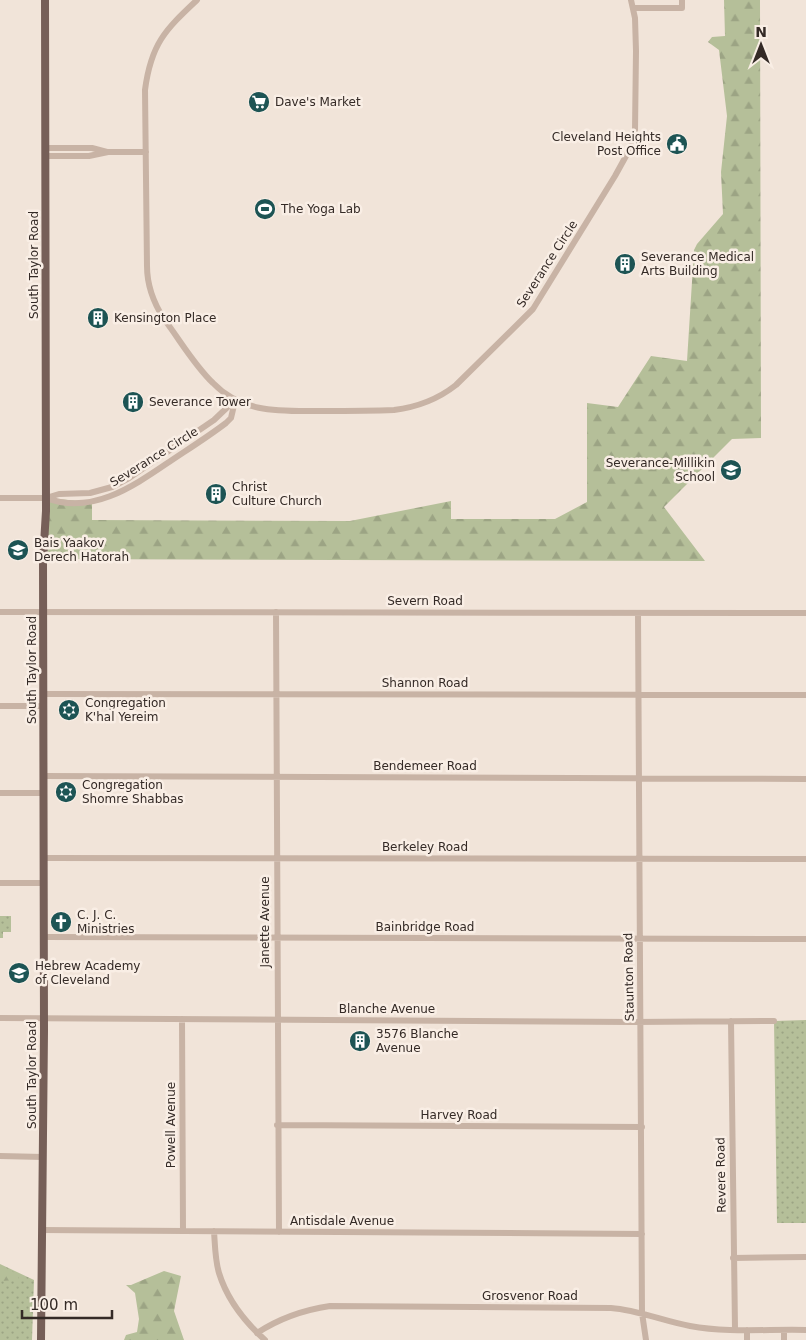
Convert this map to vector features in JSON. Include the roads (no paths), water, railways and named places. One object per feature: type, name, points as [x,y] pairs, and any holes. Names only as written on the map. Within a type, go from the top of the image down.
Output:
[{"type":"main road","name":"South Taylor Road","points":[[41,1340],[44,1018],[43,561],[46,498],[45,0]]},
{"type":"street","name":"Severance Circle","points":[[197,0],[166,31],[156,46],[150,62],[145,90],[147,275],[152,296],[164,319],[204,374],[235,400],[258,409],[278,411],[394,410],[417,406],[443,395],[456,385],[533,309],[631,147],[635,130],[636,27],[631,0]]},
{"type":"street","points":[[633,8],[682,8],[682,0]]},
{"type":"street","points":[[45,148],[92,148],[108,152]]},
{"type":"street","points":[[45,156],[89,156],[108,152],[146,152]]},
{"type":"street","name":"Severance Circle","points":[[0,498],[46,498],[60,494],[80,494],[101,490],[120,483],[214,420],[235,400]]},
{"type":"street","name":"Severn Road","points":[[0,612],[806,613]]},
{"type":"street","name":"Janette Avenue","points":[[276,612],[278,1232]]},
{"type":"street","name":"Staunton Road","points":[[638,613],[642,1314],[646,1340]]},
{"type":"street","name":"Shannon Road","points":[[43,694],[806,695]]},
{"type":"street","points":[[0,706],[43,706]]},
{"type":"street","name":"Bendemeer Road","points":[[43,776],[806,778]]},
{"type":"street","points":[[0,793],[43,793]]},
{"type":"street","name":"Berkeley Road","points":[[44,858],[806,859]]},
{"type":"street","points":[[0,883],[44,883]]},
{"type":"street","name":"Bainbridge Road","points":[[44,937],[806,939]]},
{"type":"street","name":"Blanche Avenue","points":[[0,1018],[641,1022],[774,1021]]},
{"type":"street","name":"Powell Avenue","points":[[182,1019],[183,1231]]},
{"type":"street","name":"Revere Road","points":[[731,1021],[734,1329]]},
{"type":"street","name":"Harvey Road","points":[[277,1126],[642,1128]]},
{"type":"street","points":[[0,1156],[43,1157]]},
{"type":"street","name":"Antisdale Avenue","points":[[42,1230],[642,1234]]},
{"type":"street","points":[[214,1231],[219,1273],[230,1297],[242,1315],[265,1340]]},
{"type":"street","points":[[733,1258],[806,1257]]},
{"type":"street","name":"Grosvenor Road","points":[[258,1333],[297,1312],[330,1306],[610,1308],[691,1326],[747,1330],[806,1330]]},
{"type":"street","points":[[747,1330],[747,1340]]},
{"type":"street","points":[[784,1330],[784,1340]]},
{"type":"place","name":"Dave's Market","points":[[259,102]]},
{"type":"place","name":"Cleveland Heights Post Office","points":[[677,144]]},
{"type":"place","name":"The Yoga Lab","points":[[265,209]]},
{"type":"place","name":"Severance Medical Arts Building","points":[[625,264]]},
{"type":"place","name":"Kensington Place","points":[[98,318]]},
{"type":"place","name":"Severance Tower","points":[[133,402]]},
{"type":"place","name":"Severance-Millikin School","points":[[731,470]]},
{"type":"place","name":"Christ Culture Church","points":[[216,494]]},
{"type":"place","name":"Bais Yaakov Derech Hatorah","points":[[18,550]]},
{"type":"place","name":"Congregation K'hal Yereim","points":[[69,710]]},
{"type":"place","name":"Congregation Shomre Shabbas","points":[[66,792]]},
{"type":"place","name":"C. J. C. Ministries","points":[[61,922]]},
{"type":"place","name":"Hebrew Academy of Cleveland","points":[[19,973]]},
{"type":"place","name":"3576 Blanche Avenue","points":[[360,1041]]}]
